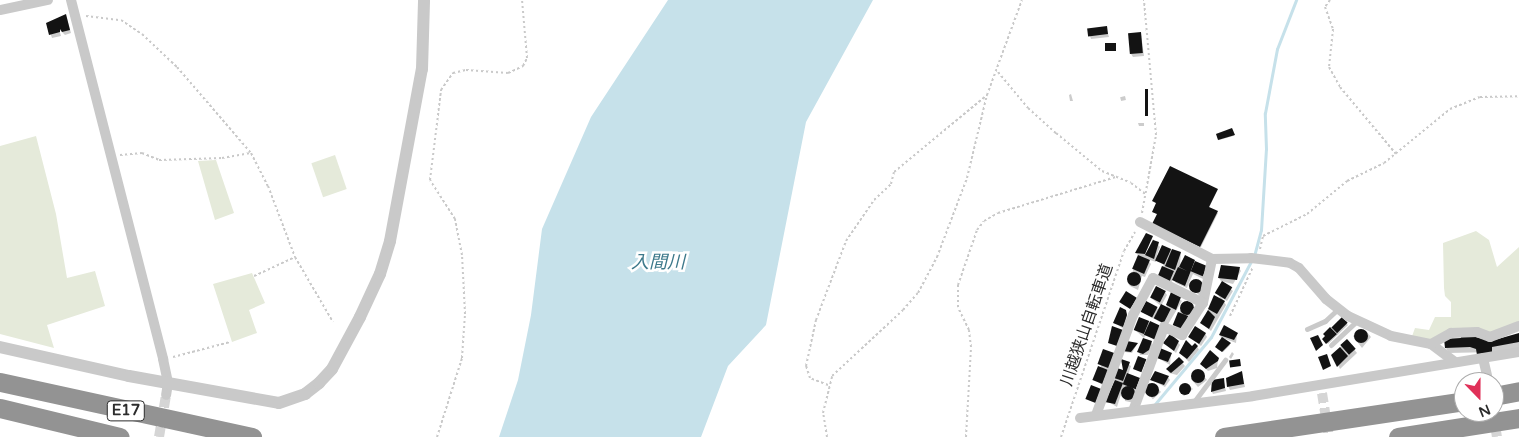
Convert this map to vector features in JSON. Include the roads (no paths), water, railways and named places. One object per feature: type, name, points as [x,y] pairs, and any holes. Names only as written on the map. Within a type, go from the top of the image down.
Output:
[{"type":"highway","name":"E17","points":[[0,382],[252,437]]},
{"type":"highway","points":[[1504,394],[1519,392]]},
{"type":"highway","points":[[1224,437],[1454,402]]},
{"type":"highway","name":"E17","points":[[0,408],[120,437]]},
{"type":"highway","points":[[1398,437],[1519,418]]},
{"type":"street","points":[[0,10],[48,0]]},
{"type":"street","points":[[71,0],[110,157],[164,360],[167,389]]},
{"type":"street","points":[[0,346],[167,389],[279,403],[305,394],[332,369],[372,294],[390,241],[422,69],[424,0]]},
{"type":"street","points":[[1140,222],[1212,259],[1254,259],[1299,268],[1338,309],[1357,321],[1391,336],[1431,344],[1454,362]]},
{"type":"street","points":[[1133,411],[1164,327],[1182,335],[1203,303],[1212,259]]},
{"type":"street","points":[[1096,415],[1133,315],[1153,278],[1203,303]]},
{"type":"street","points":[[1431,344],[1451,333],[1477,332],[1490,337],[1519,326]]},
{"type":"street","points":[[1080,418],[1192,403],[1322,389],[1454,362],[1519,352]]},
{"type":"street","points":[[1483,358],[1485,372]]},
{"type":"lane","points":[[1307,329],[1324,321],[1338,309]]},
{"type":"lane","points":[[1331,345],[1357,321]]},
{"type":"lane","points":[[1192,403],[1225,360]]},
{"type":"water","name":"入間川","points":[[668,0],[873,0],[806,122],[766,325],[728,366],[701,437],[499,437],[518,380],[531,315],[542,229],[591,117]]},
{"type":"waterway","points":[[1254,256],[1261,230],[1266,149],[1265,113],[1277,49],[1296,0]]},
{"type":"waterway","points":[[1155,404],[1211,337],[1251,261]]},
{"type":"tunnel","points":[[1322,393],[1329,437]]},
{"type":"tunnel","points":[[159,437],[166,395]]},
{"type":"tunnel","points":[[1495,422],[1497,437]]}]
